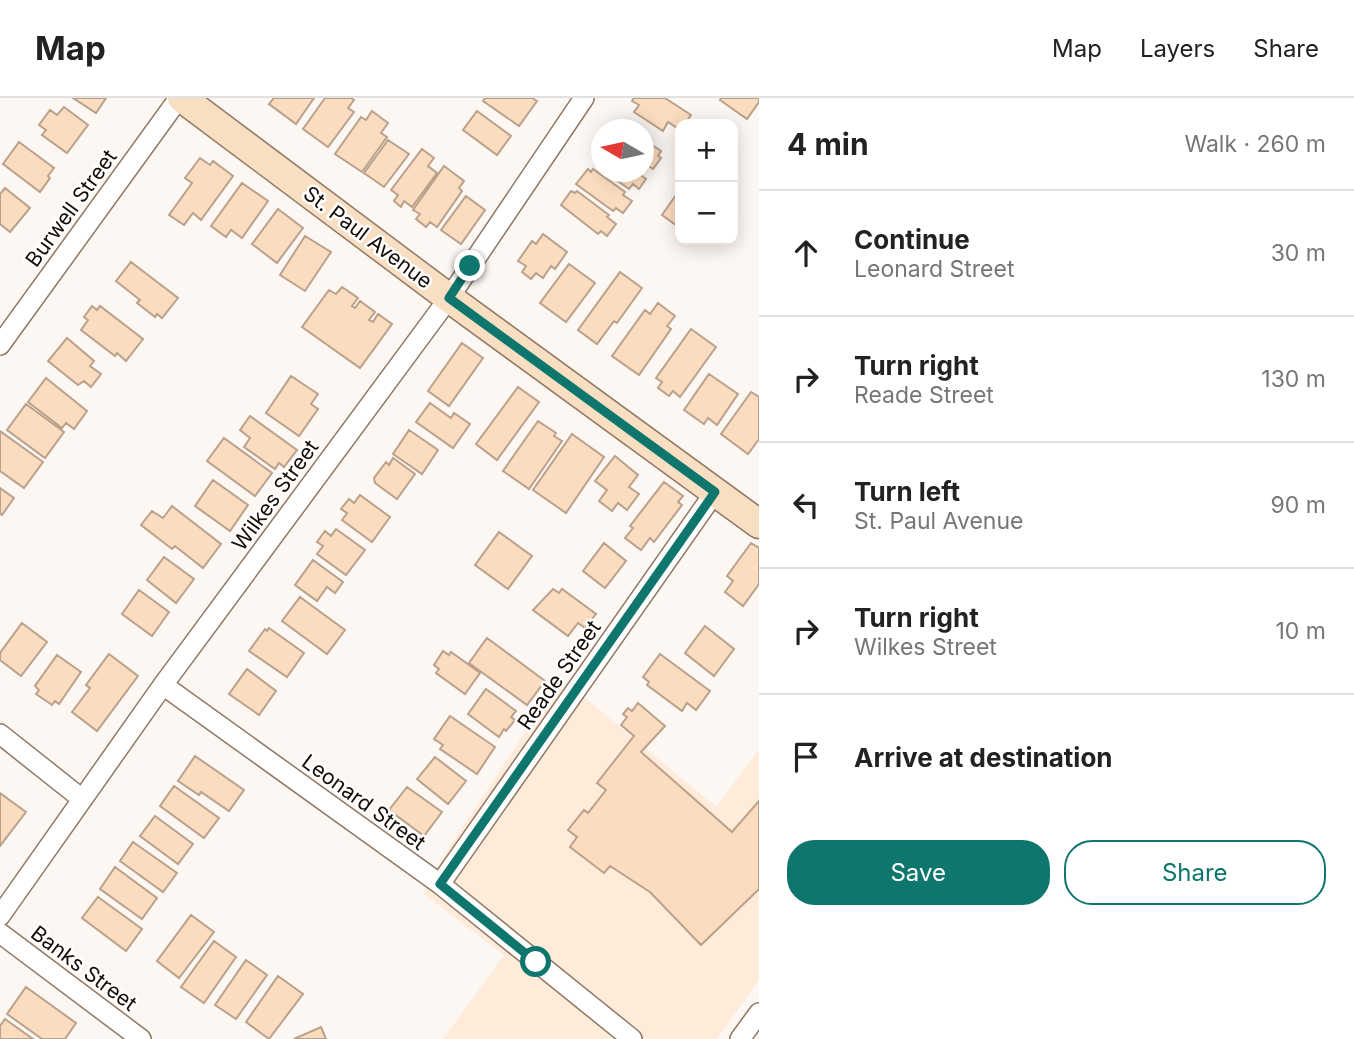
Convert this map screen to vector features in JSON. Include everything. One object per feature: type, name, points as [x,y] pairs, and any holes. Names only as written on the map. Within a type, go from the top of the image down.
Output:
[{"type":"street","name":"St. Paul Avenue","points":[[181,98],[759,524]]},
{"type":"street","name":"Burwell Street","points":[[0,345],[181,98]]},
{"type":"street","name":"Wilkes Street","points":[[0,916],[163,685],[449,298],[584,98]]},
{"type":"street","name":"Reade Street","points":[[440,884],[715,492]]},
{"type":"street","name":"Leonard Street","points":[[163,685],[440,884],[632,1039]]},
{"type":"street","points":[[0,734],[82,799]]},
{"type":"street","name":"Banks Street","points":[[0,933],[141,1039]]},
{"type":"street","points":[[740,1039],[759,1013]]},
{"type":"shaded area","points":[[561,678],[716,807],[759,749],[759,980],[717,1039],[443,1039],[504,955],[424,894],[443,857]]},
{"type":"building","points":[[73,98],[106,98],[96,113]]},
{"type":"building","points":[[274,98],[314,98],[296,124],[269,104]]},
{"type":"building","points":[[325,98],[354,100],[348,108],[354,112],[328,147],[303,129]]},
{"type":"building","points":[[485,98],[532,98],[537,101],[519,126],[483,101]]},
{"type":"building","points":[[634,98],[665,98],[691,115],[688,119],[675,119],[675,127],[668,122],[663,131],[654,125],[654,119],[645,119],[634,112],[639,105],[632,101]]},
{"type":"building","points":[[759,98],[759,102],[747,119],[720,100]]},
{"type":"building","points":[[64,107],[88,125],[67,153],[42,135],[46,130],[39,125],[50,110],[57,115]]},
{"type":"building","points":[[372,111],[388,123],[381,133],[387,137],[362,172],[335,154],[361,117],[366,120]]},
{"type":"building","points":[[477,111],[511,136],[497,155],[463,130]]},
{"type":"building","points":[[388,140],[409,154],[384,187],[364,173]]},
{"type":"building","points":[[19,142],[54,168],[40,192],[3,164]]},
{"type":"building","points":[[654,146],[661,151],[658,156],[661,158],[654,168]]},
{"type":"building","points":[[422,149],[434,158],[428,166],[437,173],[412,207],[404,201],[401,207],[394,201],[398,195],[391,190]]},
{"type":"building","points":[[200,158],[210,165],[213,161],[233,176],[201,220],[193,213],[184,225],[169,215],[192,183],[185,178]]},
{"type":"building","points":[[444,166],[464,181],[459,188],[462,191],[437,227],[430,222],[426,227],[416,219],[420,214],[413,210]]},
{"type":"building","points":[[588,169],[591,172],[591,182],[611,182],[632,201],[623,213],[616,208],[613,211],[576,184]]},
{"type":"building","points":[[619,182],[644,182],[639,189],[633,184],[629,189]]},
{"type":"building","points":[[242,183],[268,201],[242,238],[231,230],[226,237],[211,226]]},
{"type":"building","points":[[5,188],[30,208],[10,232],[0,224],[0,194]]},
{"type":"building","points":[[571,191],[577,191],[609,215],[607,217],[616,224],[607,236],[601,231],[598,234],[561,205]]},
{"type":"building","points":[[466,196],[485,210],[461,244],[441,230]]},
{"type":"building","points":[[675,196],[675,224],[662,215]]},
{"type":"building","points":[[278,209],[303,228],[277,263],[252,244]]},
{"type":"building","points":[[543,234],[567,252],[555,269],[551,266],[543,278],[536,273],[531,279],[522,272],[526,266],[518,261],[532,241],[536,244]]},
{"type":"building","points":[[305,236],[331,252],[305,291],[280,275]]},
{"type":"building","points":[[131,262],[178,298],[162,318],[157,314],[155,317],[137,303],[140,300],[116,281]]},
{"type":"building","points":[[569,264],[595,283],[566,322],[540,303]]},
{"type":"building","points":[[620,272],[642,288],[617,323],[614,321],[597,344],[578,330]]},
{"type":"building","points":[[342,287],[358,298],[352,306],[355,308],[360,301],[375,312],[369,320],[373,322],[378,314],[392,324],[360,368],[302,327],[329,290],[336,294]]},
{"type":"building","points":[[658,303],[675,316],[667,326],[671,329],[639,375],[612,356],[645,310],[650,314]]},
{"type":"building","points":[[92,306],[97,310],[100,306],[143,339],[126,361],[117,353],[115,356],[81,330],[88,320],[84,317]]},
{"type":"building","points":[[691,329],[716,347],[680,397],[673,391],[669,396],[658,388],[662,382],[656,378]]},
{"type":"building","points":[[67,338],[94,361],[90,366],[101,374],[91,387],[84,381],[78,385],[48,361]]},
{"type":"building","points":[[462,343],[483,358],[449,406],[428,391]]},
{"type":"building","points":[[709,374],[738,394],[717,425],[708,418],[704,424],[684,410]]},
{"type":"building","points":[[291,376],[318,394],[311,404],[318,409],[299,436],[266,413]]},
{"type":"building","points":[[46,378],[87,411],[74,429],[66,423],[62,428],[28,402]]},
{"type":"building","points":[[518,387],[539,402],[497,460],[476,444]]},
{"type":"building","points":[[751,392],[759,397],[759,439],[748,454],[721,434]]},
{"type":"building","points":[[430,403],[451,418],[454,413],[470,424],[453,448],[416,422]]},
{"type":"building","points":[[26,404],[64,432],[45,458],[7,430]]},
{"type":"building","points":[[250,416],[297,450],[284,467],[279,463],[275,469],[244,447],[250,438],[240,430]]},
{"type":"building","points":[[538,421],[556,433],[554,436],[562,441],[529,489],[503,471]]},
{"type":"building","points":[[409,430],[438,450],[422,474],[393,454]]},
{"type":"building","points":[[0,431],[43,462],[24,488],[0,471]]},
{"type":"building","points":[[572,434],[604,457],[566,513],[533,490]]},
{"type":"building","points":[[224,438],[272,473],[255,496],[207,461]]},
{"type":"building","points":[[615,456],[638,475],[629,487],[639,494],[627,510],[618,503],[612,511],[599,501],[607,490],[595,481]]},
{"type":"building","points":[[393,458],[415,474],[397,499],[375,483],[374,478],[386,462],[389,465]]},
{"type":"building","points":[[213,480],[248,505],[230,531],[195,506]]},
{"type":"building","points":[[664,482],[683,496],[678,502],[682,505],[654,542],[650,538],[641,550],[625,538],[633,528],[630,526]]},
{"type":"building","points":[[0,488],[14,498],[2,515],[0,514]]},
{"type":"building","points":[[360,495],[390,517],[372,542],[342,520],[347,513],[341,509],[349,499],[354,503]]},
{"type":"building","points":[[172,506],[221,544],[203,568],[175,546],[172,549],[141,525],[152,511],[163,518]]},
{"type":"building","points":[[336,529],[365,550],[346,575],[317,554],[323,546],[317,542],[325,531],[331,536]]},
{"type":"building","points":[[499,532],[532,556],[508,589],[475,565]]},
{"type":"building","points":[[604,543],[626,561],[605,588],[583,571]]},
{"type":"building","points":[[751,543],[759,548],[759,584],[743,606],[725,592],[733,581],[727,576]]},
{"type":"building","points":[[164,557],[194,579],[176,603],[147,580]]},
{"type":"building","points":[[313,560],[343,582],[335,593],[327,587],[317,601],[295,585]]},
{"type":"building","points":[[553,589],[559,593],[562,589],[596,614],[585,628],[578,623],[568,636],[533,610]]},
{"type":"building","points":[[139,590],[169,612],[152,636],[122,614]]},
{"type":"building","points":[[300,597],[345,630],[327,654],[282,621]]},
{"type":"building","points":[[22,623],[47,642],[21,676],[0,660],[0,653]]},
{"type":"building","points":[[705,626],[734,649],[714,676],[685,653]]},
{"type":"building","points":[[269,628],[304,653],[287,677],[249,651],[265,629],[267,631]]},
{"type":"building","points":[[487,638],[545,681],[527,705],[469,663]]},
{"type":"building","points":[[443,651],[449,655],[451,652],[480,673],[465,694],[436,673],[439,669],[434,665]]},
{"type":"building","points":[[109,654],[138,676],[97,731],[72,712],[90,688],[86,685]]},
{"type":"building","points":[[660,654],[710,691],[696,710],[687,703],[682,711],[647,685],[649,682],[643,677]]},
{"type":"building","points":[[57,655],[81,672],[59,704],[55,701],[52,705],[36,694],[39,690],[35,686]]},
{"type":"building","points":[[247,669],[276,691],[259,715],[229,694]]},
{"type":"building","points":[[486,689],[516,711],[511,717],[515,720],[499,737],[468,714]]},
{"type":"building","points":[[638,703],[665,726],[641,752],[732,832],[759,801],[759,889],[701,945],[650,892],[610,866],[604,873],[570,847],[577,837],[568,830],[584,810],[588,813],[606,790],[597,783],[634,736],[621,725],[627,717],[623,714],[628,708],[632,711]]},
{"type":"building","points":[[450,716],[495,747],[477,774],[440,749],[443,745],[434,739]]},
{"type":"building","points":[[195,756],[244,790],[229,811],[201,792],[199,795],[178,781]]},
{"type":"building","points":[[435,757],[466,781],[448,804],[417,779]]},
{"type":"building","points":[[174,786],[219,818],[204,838],[160,806]]},
{"type":"building","points":[[407,787],[442,812],[424,836],[389,810]]},
{"type":"building","points":[[0,793],[26,812],[0,846]]},
{"type":"building","points":[[155,816],[193,844],[178,864],[140,836]]},
{"type":"building","points":[[133,842],[177,873],[163,892],[120,861]]},
{"type":"building","points":[[115,867],[157,898],[142,919],[100,889]]},
{"type":"building","points":[[98,897],[142,929],[126,951],[82,918]]},
{"type":"building","points":[[191,915],[214,932],[179,978],[157,961]]},
{"type":"building","points":[[214,941],[236,957],[204,1003],[181,987]]},
{"type":"building","points":[[246,960],[267,975],[236,1019],[215,1005]]},
{"type":"building","points":[[278,976],[303,994],[269,1039],[246,1022]]},
{"type":"building","points":[[26,987],[76,1023],[65,1039],[42,1039],[7,1014]]},
{"type":"building","points":[[5,1019],[33,1039],[0,1039],[0,1026]]},
{"type":"building","points":[[321,1027],[326,1039],[294,1039]]},
{"type":"route","points":[[470,266],[449,298],[715,492],[440,884],[536,962]]}]
